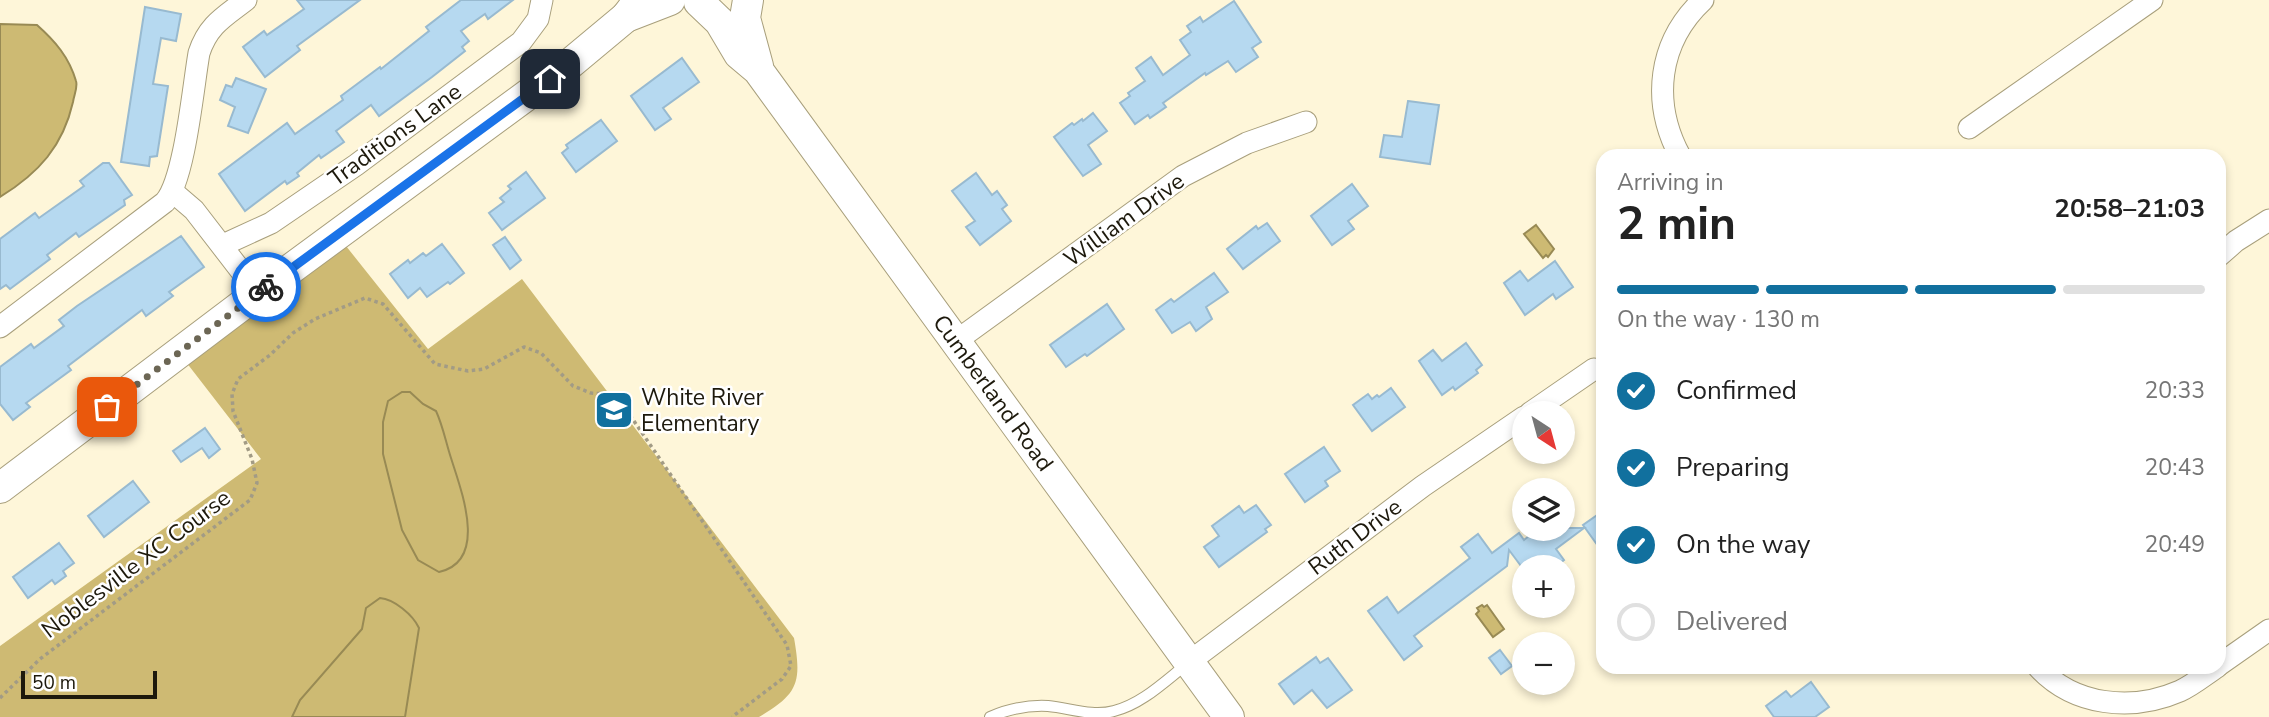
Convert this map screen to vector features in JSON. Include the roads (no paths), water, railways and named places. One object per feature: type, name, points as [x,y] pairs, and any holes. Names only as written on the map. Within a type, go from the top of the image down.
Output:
[{"type":"street","points":[[0,327],[165,202],[173,192],[179,173],[204,37],[215,24],[246,0]]},
{"type":"street","name":"Traditions Lane","points":[[223,245],[271,223],[334,180],[521,42],[538,19],[542,0]]},
{"type":"street","points":[[0,488],[258,293],[572,62],[633,9],[688,1],[713,5],[733,0]]},
{"type":"street","name":"Cumberland Road","points":[[748,0],[745,18],[756,52],[758,70]]},
{"type":"street","points":[[1677,149],[1666,124],[1662,92],[1665,67],[1674,39],[1683,23],[1703,0]]},
{"type":"street","points":[[1969,128],[2152,0]]},
{"type":"street","name":"Cumberland Road","points":[[688,1],[720,22],[740,54],[758,70],[1229,717]]},
{"type":"street","name":"William Drive","points":[[956,341],[1183,176],[1247,142],[1306,122]]},
{"type":"street","points":[[173,192],[194,210],[258,293]]},
{"type":"street","points":[[2226,250],[2269,220]]},
{"type":"street","points":[[1547,401],[1594,369]]},
{"type":"street","name":"Ruth Drive","points":[[1189,662],[1423,486],[1512,425]]},
{"type":"street","points":[[2226,660],[2269,630]]},
{"type":"street","points":[[2047,674],[2079,695],[2122,711],[2167,696],[2206,674]]},
{"type":"lane","points":[[990,717],[1024,706],[1047,706],[1093,713],[1111,712],[1144,697],[1189,662]]},
{"type":"place","name":"White River Elementary","points":[[614,410]]}]
